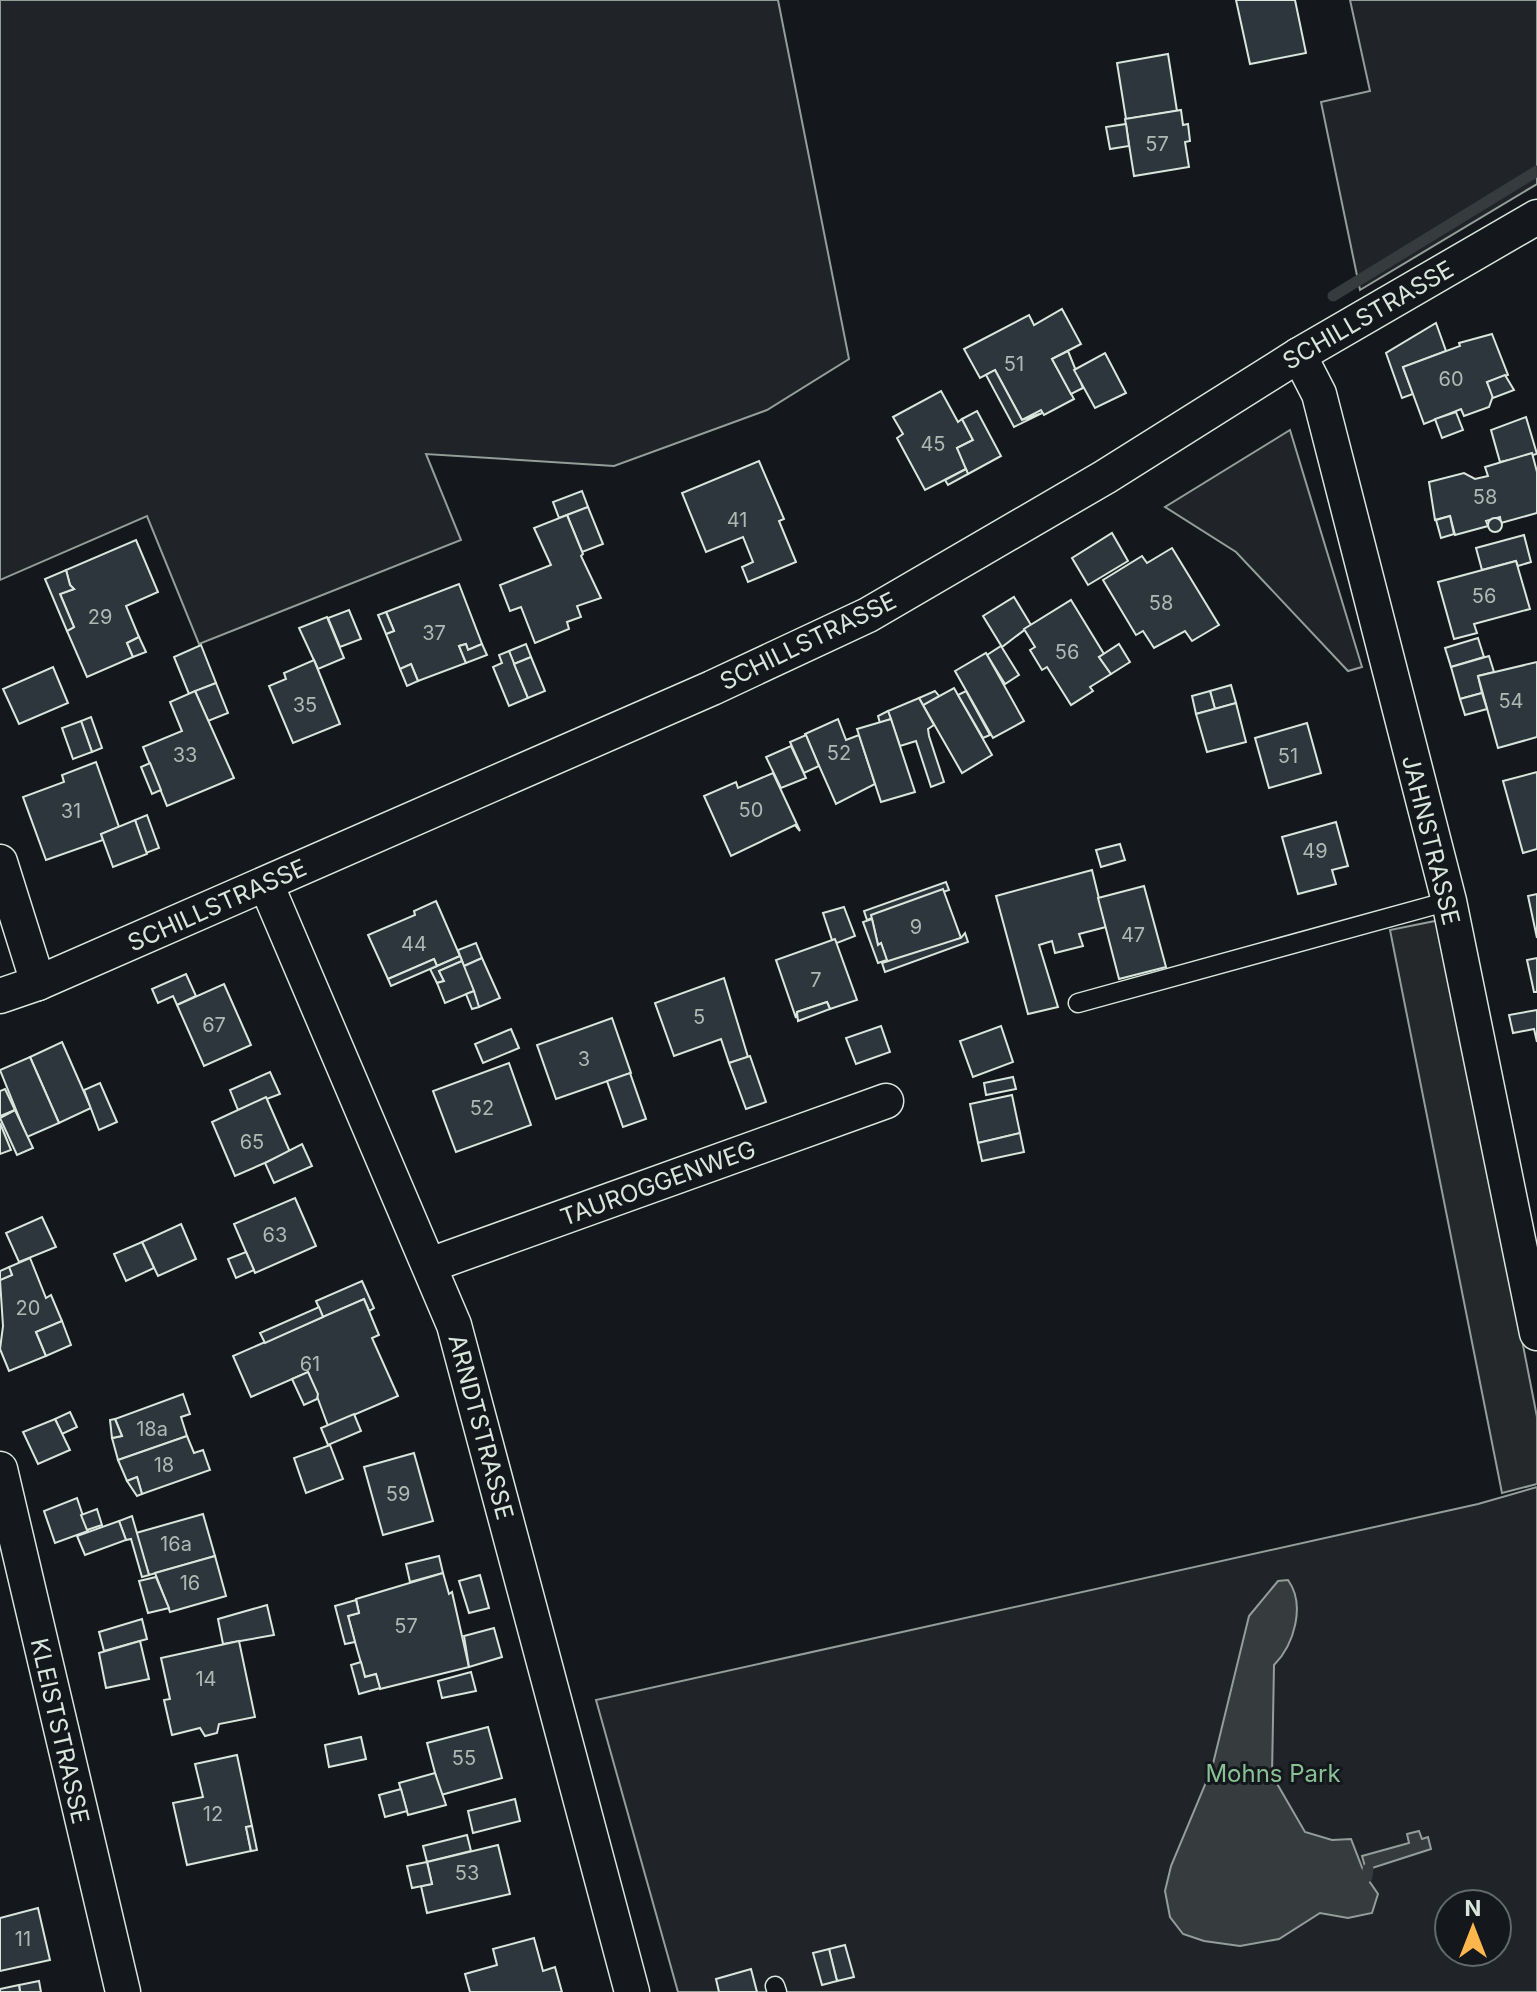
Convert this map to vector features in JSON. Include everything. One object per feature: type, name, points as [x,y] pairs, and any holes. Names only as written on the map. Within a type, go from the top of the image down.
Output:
[{"type":"street","name":"SCHILLSTRASSE","points":[[0,996],[38,983],[266,884],[868,615],[1105,477],[1299,355],[1537,217]]},
{"type":"street","name":"JAHNSTRASSE","points":[[1299,355],[1319,394],[1449,901],[1537,1333]]},
{"type":"street","points":[[0,862],[38,983]]},
{"type":"street","name":"ARNDTSTRASSE","points":[[266,884],[454,1325],[632,1992]]},
{"type":"street","name":"TAUROGGENWEG","points":[[430,1265],[886,1101]]},
{"type":"street","name":"KLEISTSTRASSE","points":[[0,1469],[123,1992]]},
{"type":"lane","points":[[1078,1003],[1449,901]]},
{"type":"green space","points":[[0,0],[778,0],[849,359],[767,410],[614,466],[426,454],[461,540],[199,644],[147,516],[0,580]]},
{"type":"green space","points":[[1350,0],[1537,0],[1537,184],[1360,290],[1321,102],[1370,91]]},
{"type":"green space","points":[[1290,430],[1362,667],[1348,671],[1236,552],[1165,507]]},
{"type":"green space","name":"Mohns Park","points":[[1537,1487],[1537,1992],[678,1992],[596,1700],[1478,1504]]},
{"type":"shaded area","points":[[1440,920],[1537,1417],[1537,1484],[1502,1493],[1390,930]]},
{"type":"shaded area","points":[[1288,1580],[1297,1613],[1292,1636],[1274,1665],[1272,1775],[1305,1832],[1332,1840],[1351,1839],[1365,1875],[1378,1894],[1372,1913],[1348,1918],[1320,1913],[1279,1939],[1240,1946],[1204,1941],[1183,1934],[1170,1917],[1165,1891],[1171,1866],[1212,1768],[1249,1616],[1278,1581]]},
{"type":"shaded area","points":[[1419,1831],[1422,1839],[1428,1837],[1431,1849],[1366,1870],[1362,1856],[1409,1843],[1407,1834]]},
{"type":"building","points":[[1236,0],[1295,0],[1306,53],[1250,64]]},
{"type":"building","points":[[1168,54],[1177,111],[1126,119],[1117,63]]},
{"type":"building","points":[[1181,110],[1183,125],[1188,124],[1190,141],[1185,142],[1189,167],[1134,176],[1125,119]]},
{"type":"building","points":[[1126,124],[1129,146],[1110,149],[1106,127]]},
{"type":"building","points":[[1062,309],[1081,344],[1052,359],[1074,399],[1044,415],[1041,410],[1022,420],[995,370],[980,378],[964,349],[1029,315],[1034,325]]},
{"type":"building","points":[[1436,323],[1446,351],[1403,367],[1413,394],[1402,398],[1386,353]]},
{"type":"building","points":[[1492,334],[1508,375],[1487,382],[1493,396],[1489,407],[1464,416],[1461,409],[1424,424],[1403,367],[1460,346],[1459,343]]},
{"type":"building","points":[[1068,351],[1083,388],[1071,394],[1052,359]]},
{"type":"building","points":[[1105,353],[1126,393],[1095,408],[1074,370]]},
{"type":"building","points":[[995,370],[1022,420],[1042,413],[1014,427],[986,375]]},
{"type":"building","points":[[1505,375],[1514,390],[1493,398],[1487,382]]},
{"type":"building","points":[[941,391],[958,422],[962,419],[973,440],[957,448],[968,468],[925,490],[897,438],[903,434],[893,417]]},
{"type":"building","points":[[977,411],[1001,456],[968,474],[957,448],[973,440],[962,419]]},
{"type":"building","points":[[1456,412],[1463,430],[1442,438],[1435,419]]},
{"type":"building","points":[[1526,417],[1537,454],[1500,462],[1491,430]]},
{"type":"building","points":[[1532,453],[1537,472],[1537,513],[1501,523],[1500,517],[1486,521],[1488,526],[1455,535],[1450,516],[1435,520],[1429,482],[1464,473],[1475,479],[1488,476],[1485,467]]},
{"type":"building","points":[[759,461],[784,519],[779,521],[796,562],[748,582],[742,567],[753,562],[743,537],[706,552],[682,493]]},
{"type":"building","points":[[966,469],[968,474],[948,485],[945,480]]},
{"type":"building","points":[[582,491],[588,507],[559,518],[553,502]]},
{"type":"building","points":[[588,507],[603,544],[582,552],[567,515]]},
{"type":"building","points":[[567,515],[583,554],[581,556],[601,598],[577,606],[581,617],[567,622],[569,629],[535,643],[521,607],[510,611],[500,585],[551,565],[534,528]]},
{"type":"building","points":[[1450,516],[1454,534],[1441,538],[1436,520]]},
{"type":"building","points":[[1495,518],[1502,525],[1495,532],[1488,525]]},
{"type":"building","points":[[1112,533],[1128,561],[1088,585],[1072,558]]},
{"type":"building","points":[[1524,535],[1531,562],[1518,566],[1516,561],[1482,570],[1476,548]]},
{"type":"building","points":[[136,540],[158,592],[126,606],[139,637],[127,643],[133,657],[87,677],[67,631],[74,627],[60,594],[74,589],[66,570]]},
{"type":"building","points":[[1172,548],[1219,625],[1192,641],[1185,631],[1154,648],[1143,631],[1136,635],[1103,580],[1142,556],[1147,563]]},
{"type":"building","points":[[1516,561],[1530,609],[1474,624],[1477,633],[1454,639],[1438,582]]},
{"type":"building","points":[[66,570],[74,589],[60,594],[74,627],[67,631],[45,579]]},
{"type":"building","points":[[459,584],[482,644],[468,650],[466,644],[459,646],[466,663],[418,681],[411,664],[400,669],[386,634],[394,631],[386,612]]},
{"type":"building","points":[[1014,597],[1031,625],[1002,647],[983,616]]},
{"type":"building","points":[[1071,600],[1104,654],[1099,657],[1111,674],[1090,687],[1093,691],[1071,705],[1047,667],[1042,670],[1030,650],[1035,647],[1024,629]]},
{"type":"building","points":[[349,610],[361,639],[340,647],[328,618]]},
{"type":"building","points":[[386,612],[394,631],[386,634],[378,615]]},
{"type":"building","points":[[327,617],[344,658],[318,669],[299,628]]},
{"type":"building","points":[[139,637],[146,652],[133,657],[127,643]]},
{"type":"building","points":[[1478,638],[1484,657],[1451,667],[1445,648]]},
{"type":"building","points":[[466,644],[468,650],[482,644],[487,655],[466,663],[459,646]]},
{"type":"building","points":[[526,644],[531,657],[514,664],[509,651]]},
{"type":"building","points":[[1119,644],[1130,662],[1111,674],[1099,657]]},
{"type":"building","points":[[201,645],[216,683],[189,694],[174,657]]},
{"type":"building","points":[[1001,646],[1019,675],[1005,684],[987,655]]},
{"type":"building","points":[[509,651],[528,698],[509,706],[493,667],[502,663],[499,655]]},
{"type":"building","points":[[986,653],[1024,721],[993,738],[955,671]]},
{"type":"building","points":[[1489,656],[1494,672],[1478,676],[1482,693],[1460,699],[1451,667]]},
{"type":"building","points":[[531,657],[545,691],[528,698],[514,664]]},
{"type":"building","points":[[314,660],[340,724],[293,743],[269,686],[286,679],[284,673]]},
{"type":"building","points":[[1537,662],[1537,737],[1498,748],[1478,676]]},
{"type":"building","points":[[411,664],[418,681],[407,686],[400,669]]},
{"type":"building","points":[[53,667],[68,703],[19,724],[3,689]]},
{"type":"building","points":[[216,683],[228,713],[208,721],[195,691]]},
{"type":"building","points":[[1231,685],[1236,703],[1215,709],[1210,691]]},
{"type":"building","points":[[954,688],[992,755],[962,773],[923,705]]},
{"type":"building","points":[[195,691],[234,778],[167,806],[143,747],[182,731],[170,702]]},
{"type":"building","points":[[935,691],[939,696],[923,705],[919,698]]},
{"type":"building","points":[[966,691],[990,735],[983,738],[958,695]]},
{"type":"building","points":[[1210,691],[1215,709],[1196,714],[1192,696]]},
{"type":"building","points":[[1482,693],[1487,709],[1465,715],[1460,699]]},
{"type":"building","points":[[919,698],[934,725],[928,729],[929,736],[944,782],[931,787],[916,741],[900,746],[888,711]]},
{"type":"building","points":[[1236,703],[1246,742],[1207,752],[1196,714]]},
{"type":"building","points":[[888,711],[891,719],[880,723],[878,716]]},
{"type":"building","points":[[91,717],[102,748],[92,752],[81,721]]},
{"type":"building","points":[[838,719],[846,740],[859,735],[875,784],[836,804],[805,734]]},
{"type":"building","points":[[891,719],[915,792],[881,802],[857,729]]},
{"type":"building","points":[[81,721],[92,752],[73,759],[62,728]]},
{"type":"building","points":[[1307,723],[1321,773],[1269,788],[1255,738]]},
{"type":"building","points":[[806,735],[819,766],[804,773],[790,742]]},
{"type":"building","points":[[791,746],[806,778],[781,788],[766,757]]},
{"type":"building","points":[[96,762],[119,827],[101,834],[103,840],[46,860],[23,797],[64,782],[62,775]]},
{"type":"building","points":[[150,763],[161,790],[152,794],[141,767]]},
{"type":"building","points":[[1537,772],[1537,849],[1523,853],[1503,781]]},
{"type":"building","points":[[773,773],[800,831],[795,825],[731,856],[704,796],[736,782],[738,788]]},
{"type":"building","points":[[147,815],[159,848],[146,853],[135,820]]},
{"type":"building","points":[[135,820],[147,854],[113,867],[101,834]]},
{"type":"building","points":[[1336,822],[1348,866],[1332,870],[1336,884],[1298,894],[1282,837]]},
{"type":"building","points":[[1120,844],[1125,860],[1101,867],[1096,850]]},
{"type":"building","points":[[1092,870],[1106,927],[1079,934],[1083,946],[1055,953],[1052,941],[1039,945],[1058,1007],[1028,1014],[996,896]]},
{"type":"building","points":[[946,882],[949,890],[867,920],[864,911]]},
{"type":"building","points":[[1144,886],[1166,967],[1119,979],[1098,898]]},
{"type":"building","points":[[943,889],[961,938],[888,964],[881,943],[878,945],[871,915]]},
{"type":"building","points":[[1537,894],[1537,938],[1528,896]]},
{"type":"building","points":[[436,901],[460,956],[437,966],[434,959],[388,979],[368,935],[415,915],[414,911]]},
{"type":"building","points":[[844,907],[855,936],[837,943],[832,940],[823,913]]},
{"type":"building","points":[[872,919],[878,945],[881,943],[887,960],[878,963],[863,922]]},
{"type":"building","points":[[965,933],[968,942],[885,972],[882,963],[961,938]]},
{"type":"building","points":[[835,939],[857,1000],[830,1009],[827,1002],[797,1012],[796,1018],[776,960]]},
{"type":"building","points":[[476,943],[482,958],[464,966],[458,950]]},
{"type":"building","points":[[460,956],[462,961],[439,971],[444,981],[437,983],[430,969]]},
{"type":"building","points":[[482,958],[500,998],[479,1007],[462,967]]},
{"type":"building","points":[[1537,958],[1537,992],[1534,992],[1527,960]]},
{"type":"building","points":[[434,959],[437,966],[391,986],[388,979]]},
{"type":"building","points":[[462,961],[474,991],[445,1003],[437,983],[444,981],[439,971]]},
{"type":"building","points":[[186,974],[196,996],[177,1005],[173,996],[158,1003],[152,989]]},
{"type":"building","points":[[724,978],[748,1057],[729,1063],[721,1039],[674,1056],[655,1003]]},
{"type":"building","points":[[224,984],[251,1045],[204,1066],[177,1005]]},
{"type":"building","points":[[474,991],[479,1007],[472,1009],[466,994]]},
{"type":"building","points":[[827,1002],[830,1009],[798,1021],[797,1012]]},
{"type":"building","points":[[1537,1010],[1537,1042],[1534,1029],[1513,1033],[1509,1015]]},
{"type":"building","points":[[612,1018],[631,1073],[556,1099],[537,1045]]},
{"type":"building","points":[[881,1026],[890,1052],[856,1064],[846,1038]]},
{"type":"building","points":[[1001,1026],[1013,1062],[973,1077],[960,1041]]},
{"type":"building","points":[[511,1029],[519,1048],[483,1063],[475,1044]]},
{"type":"building","points":[[62,1042],[91,1108],[59,1123],[30,1057]]},
{"type":"building","points":[[750,1056],[766,1102],[746,1109],[729,1063]]},
{"type":"building","points":[[30,1057],[59,1123],[27,1137],[0,1070]]},
{"type":"building","points":[[509,1063],[531,1125],[456,1152],[433,1091]]},
{"type":"building","points":[[270,1072],[280,1094],[238,1110],[230,1090]]},
{"type":"building","points":[[630,1073],[646,1119],[623,1127],[607,1081]]},
{"type":"building","points":[[1013,1077],[1016,1089],[986,1095],[984,1083]]},
{"type":"building","points":[[100,1083],[117,1122],[99,1130],[84,1090]]},
{"type":"building","points":[[5,1089],[15,1110],[0,1116],[0,1091]]},
{"type":"building","points":[[1012,1095],[1020,1133],[978,1143],[970,1104]]},
{"type":"building","points":[[266,1097],[290,1152],[235,1176],[212,1122]]},
{"type":"building","points":[[15,1110],[33,1148],[17,1155],[0,1118]]},
{"type":"building","points":[[0,1123],[11,1150],[0,1154]]},
{"type":"building","points":[[1020,1133],[1024,1152],[982,1161],[978,1143]]},
{"type":"building","points":[[302,1144],[312,1166],[274,1183],[265,1163]]},
{"type":"building","points":[[295,1198],[316,1246],[255,1273],[234,1224]]},
{"type":"building","points":[[42,1217],[56,1247],[19,1262],[6,1233]]},
{"type":"building","points":[[181,1224],[196,1259],[158,1276],[142,1242]]},
{"type":"building","points":[[142,1242],[154,1268],[126,1281],[114,1254]]},
{"type":"building","points":[[246,1252],[254,1270],[236,1278],[228,1259]]},
{"type":"building","points":[[30,1258],[46,1298],[51,1295],[62,1321],[36,1332],[46,1356],[9,1371],[0,1349],[3,1326],[0,1280],[12,1275],[9,1267]]},
{"type":"building","points":[[9,1267],[12,1275],[0,1280],[0,1271]]},
{"type":"building","points":[[362,1281],[374,1308],[369,1311],[364,1299],[323,1317],[316,1301]]},
{"type":"building","points":[[364,1299],[379,1335],[372,1338],[398,1396],[328,1426],[308,1372],[251,1397],[233,1356]]},
{"type":"building","points":[[319,1307],[323,1317],[265,1343],[260,1333]]},
{"type":"building","points":[[62,1321],[71,1345],[46,1356],[36,1332]]},
{"type":"building","points":[[308,1372],[318,1394],[317,1399],[304,1405],[292,1379]]},
{"type":"building","points":[[183,1394],[190,1414],[181,1417],[187,1436],[118,1460],[112,1438],[122,1436],[115,1419]]},
{"type":"building","points":[[70,1412],[77,1427],[62,1434],[55,1419]]},
{"type":"building","points":[[354,1414],[361,1431],[328,1445],[321,1428]]},
{"type":"building","points":[[55,1419],[70,1450],[38,1464],[23,1432]]},
{"type":"building","points":[[115,1419],[122,1436],[112,1438],[110,1420]]},
{"type":"building","points":[[187,1436],[194,1453],[203,1450],[210,1470],[142,1494],[137,1477],[127,1481],[118,1460]]},
{"type":"building","points":[[330,1445],[343,1479],[306,1493],[294,1458]]},
{"type":"building","points":[[414,1453],[433,1521],[383,1535],[364,1467]]},
{"type":"building","points":[[137,1477],[142,1494],[137,1496],[127,1481]]},
{"type":"building","points":[[77,1498],[88,1531],[55,1543],[44,1511]]},
{"type":"building","points":[[97,1509],[102,1525],[87,1530],[81,1515]]},
{"type":"building","points":[[203,1514],[215,1556],[149,1575],[136,1533]]},
{"type":"building","points":[[132,1516],[149,1575],[142,1577],[131,1539],[126,1540],[119,1521]]},
{"type":"building","points":[[119,1521],[126,1540],[85,1555],[77,1536]]},
{"type":"building","points":[[215,1556],[226,1596],[170,1612],[155,1573]]},
{"type":"building","points":[[439,1556],[443,1573],[410,1582],[406,1564]]},
{"type":"building","points":[[443,1573],[449,1594],[452,1592],[469,1667],[380,1689],[376,1674],[365,1677],[348,1616],[359,1613],[356,1599]]},
{"type":"building","points":[[480,1575],[489,1608],[469,1613],[459,1581]]},
{"type":"building","points":[[156,1577],[169,1608],[148,1613],[139,1581]]},
{"type":"building","points":[[356,1600],[359,1613],[348,1616],[355,1642],[345,1644],[335,1606]]},
{"type":"building","points":[[267,1605],[274,1635],[223,1644],[218,1619]]},
{"type":"building","points":[[142,1619],[147,1639],[104,1651],[99,1632]]},
{"type":"building","points":[[494,1628],[502,1657],[469,1667],[464,1636]]},
{"type":"building","points":[[140,1641],[149,1679],[106,1688],[99,1653]]},
{"type":"building","points":[[239,1641],[255,1717],[219,1724],[217,1733],[205,1736],[200,1728],[172,1735],[164,1700],[170,1699],[161,1658]]},
{"type":"building","points":[[361,1662],[365,1677],[376,1674],[380,1688],[359,1694],[351,1665]]},
{"type":"building","points":[[471,1672],[476,1691],[442,1698],[438,1681]]},
{"type":"building","points":[[488,1727],[502,1778],[441,1795],[427,1743]]},
{"type":"building","points":[[361,1737],[366,1759],[329,1767],[325,1745]]},
{"type":"building","points":[[237,1755],[252,1826],[246,1827],[251,1851],[187,1865],[173,1803],[203,1797],[195,1764]]},
{"type":"building","points":[[435,1773],[446,1805],[408,1815],[399,1783]]},
{"type":"building","points":[[401,1789],[407,1811],[385,1817],[379,1795]]},
{"type":"building","points":[[515,1799],[520,1821],[473,1833],[468,1811]]},
{"type":"building","points":[[252,1826],[257,1850],[251,1851],[246,1827]]},
{"type":"building","points":[[467,1835],[471,1851],[427,1862],[423,1846]]},
{"type":"building","points":[[498,1845],[510,1894],[427,1913],[421,1886],[432,1884],[427,1862]]},
{"type":"building","points":[[427,1862],[432,1884],[412,1888],[407,1866]]},
{"type":"building","points":[[38,1908],[50,1960],[0,1971],[0,1918]]},
{"type":"building","points":[[534,1938],[543,1971],[555,1967],[562,1992],[470,1992],[465,1974],[497,1965],[493,1949]]},
{"type":"building","points":[[845,1945],[854,1977],[837,1981],[829,1949]]},
{"type":"building","points":[[829,1949],[837,1981],[822,1985],[813,1953]]},
{"type":"building","points":[[751,1969],[757,1992],[719,1992],[716,1979]]},
{"type":"building","points":[[39,1981],[41,1992],[20,1992],[19,1985]]},
{"type":"building","points":[[19,1985],[20,1992],[0,1992],[0,1989]]},
{"type":"waterway","points":[[1333,296],[1537,171]]},
{"type":"waterway","points":[[1367,1877],[1368,1869]]}]
